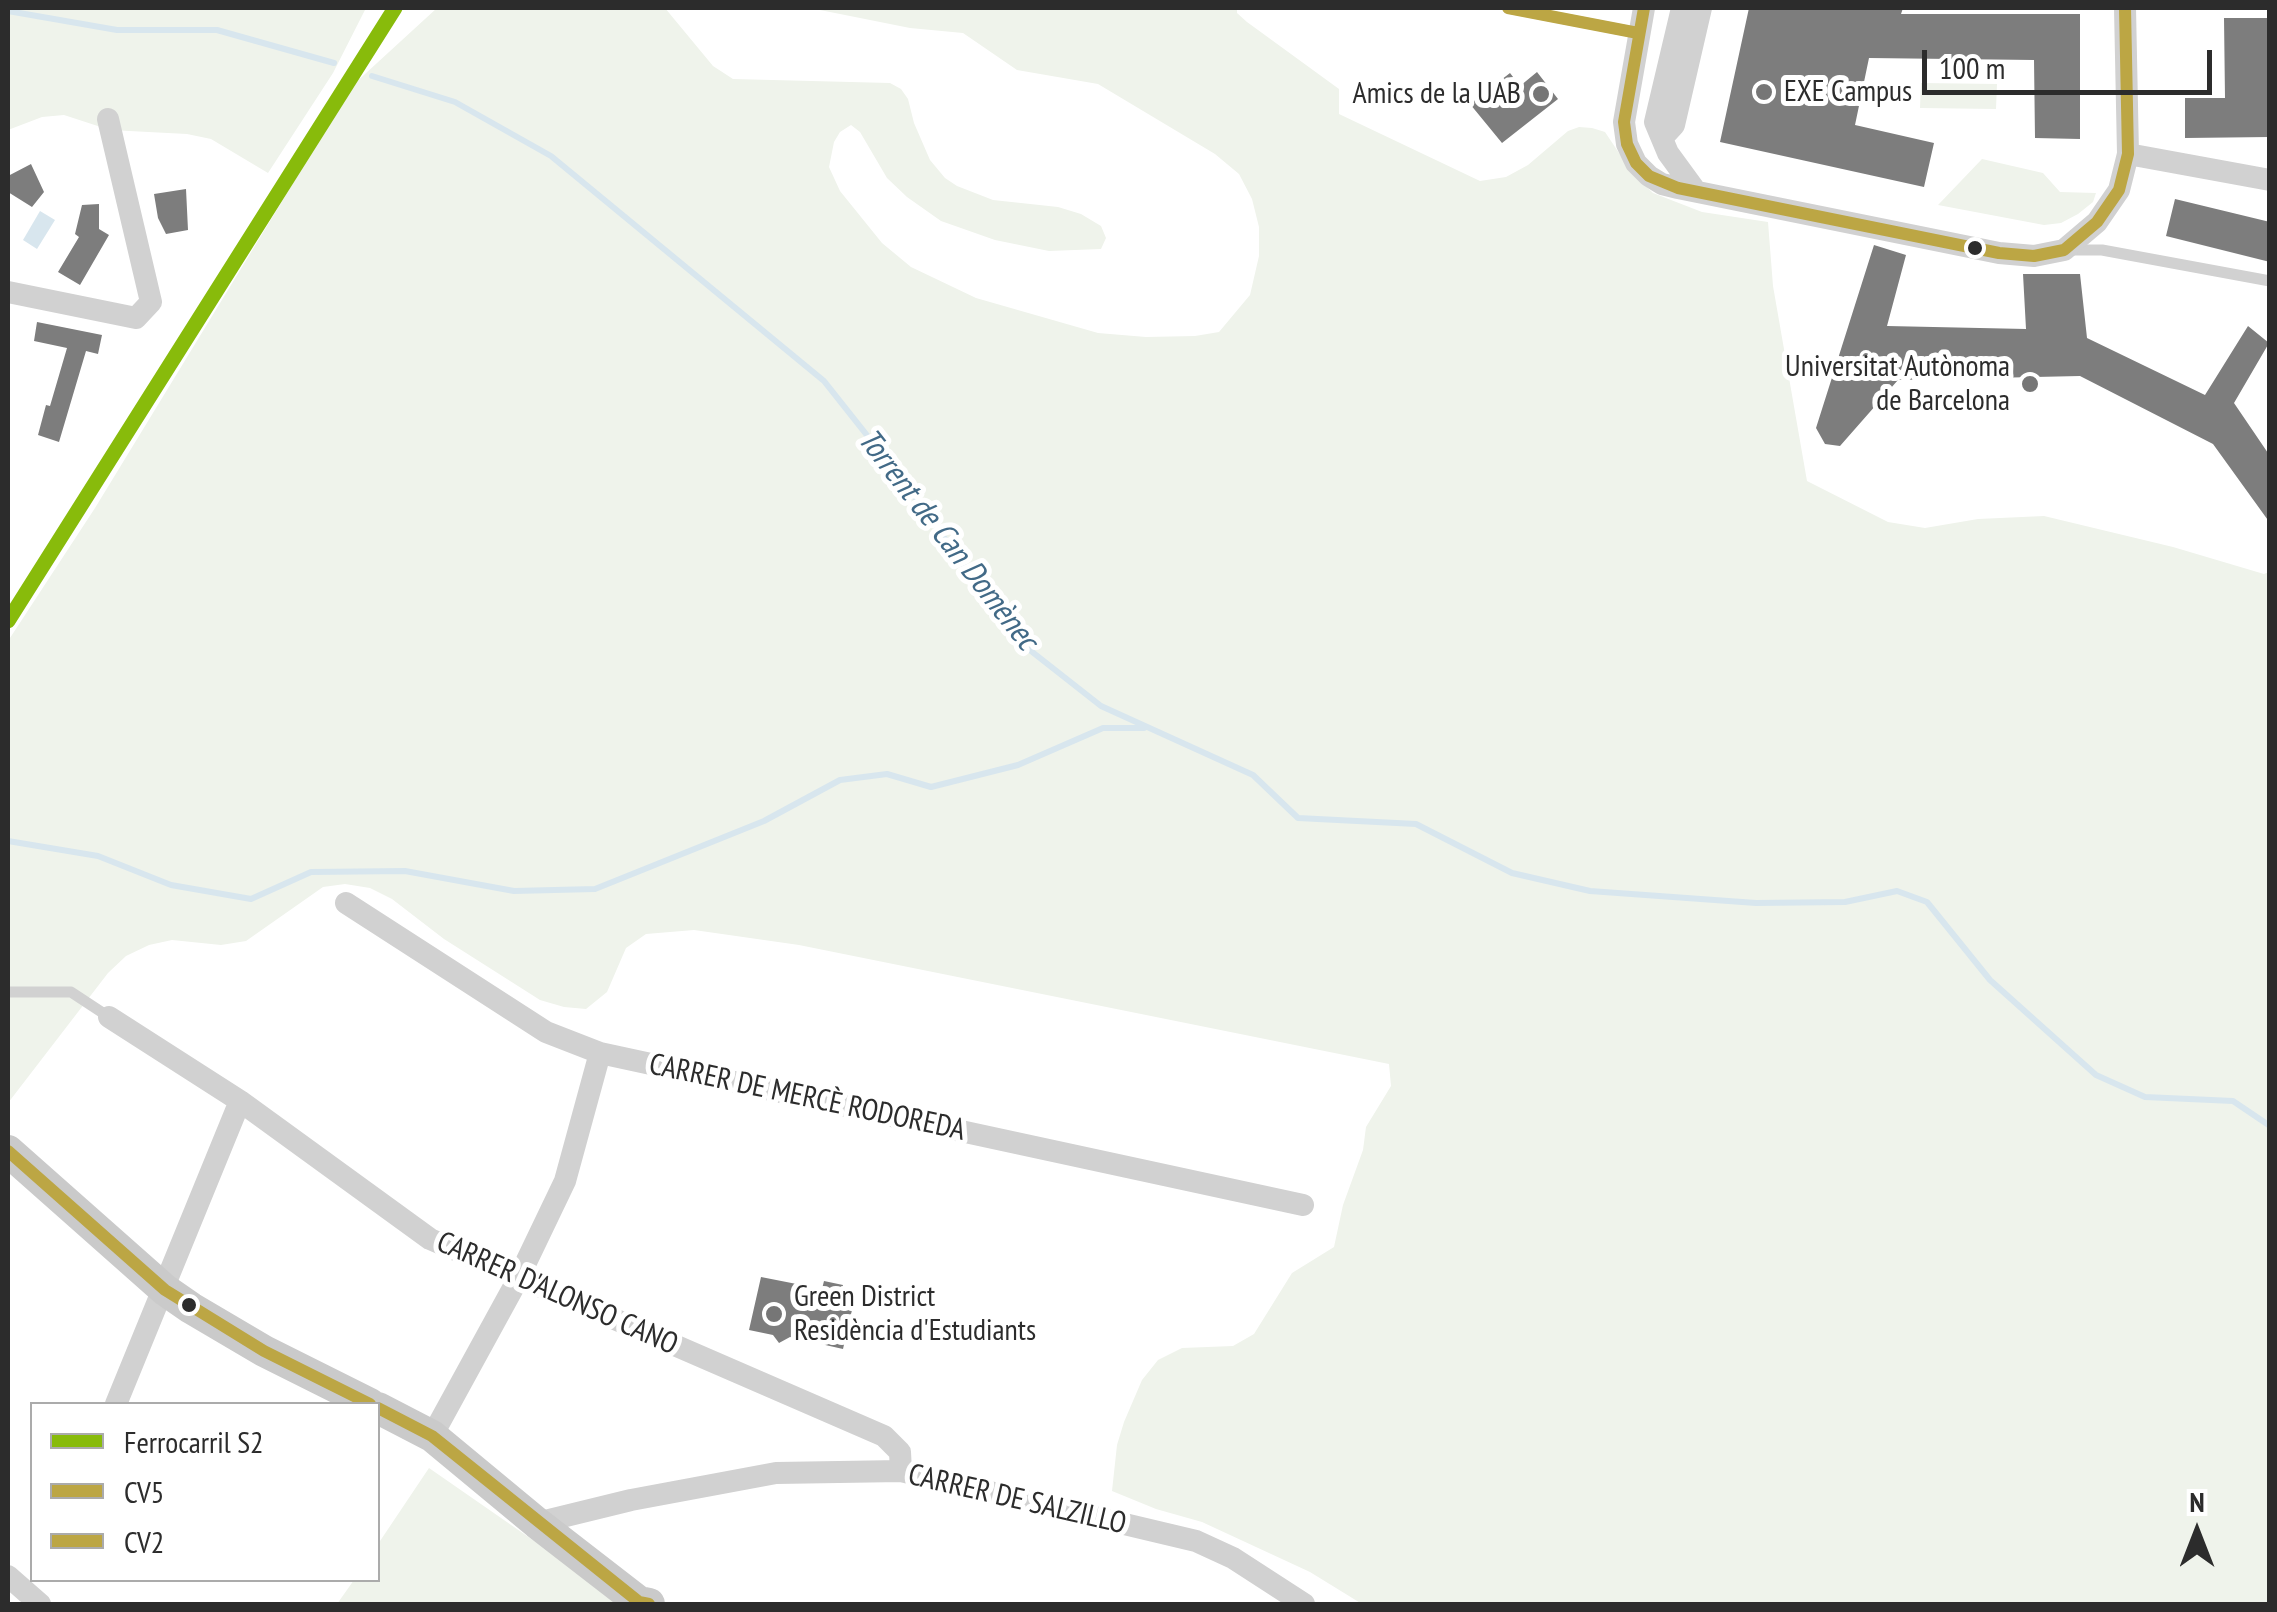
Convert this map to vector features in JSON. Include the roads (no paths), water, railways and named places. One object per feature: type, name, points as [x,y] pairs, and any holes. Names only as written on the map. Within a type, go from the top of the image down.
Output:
[{"type":"street","points":[[1644,8],[1624,122],[1627,144],[1636,163],[1649,176],[1662,184],[1999,253],[2034,256],[2064,250],[2097,222],[2119,190],[2128,154],[2125,8]]},
{"type":"street","points":[[1682,8],[1656,122],[1668,154],[1696,190]]},
{"type":"street","points":[[1664,137],[1674,125],[1701,8]]},
{"type":"street","points":[[8,292],[136,318],[151,302],[108,119]]},
{"type":"street","points":[[2128,154],[2270,180]]},
{"type":"street","name":"CARRER DE MERCÈ RODOREDA","points":[[346,904],[546,1032],[600,1054],[1303,1205]]},
{"type":"street","name":"CARRER D'ALONSO CANO","points":[[109,1017],[240,1101],[430,1239],[884,1436],[900,1452],[902,1471]]},
{"type":"street","points":[[432,1436],[518,1278],[565,1181],[600,1054]]},
{"type":"street","points":[[117,1402],[240,1101]]},
{"type":"street","points":[[8,1151],[165,1290],[216,1324],[366,1402]]},
{"type":"street","points":[[380,1409],[432,1436],[537,1524],[639,1602],[649,1604]]},
{"type":"street","name":"CARRER DE SALZILLO","points":[[537,1524],[630,1500],[776,1474],[902,1471],[1196,1541],[1232,1558],[1304,1604]]},
{"type":"street","points":[[8,1576],[36,1597]]},
{"type":"lane","points":[[1508,8],[1638,34]]},
{"type":"lane","points":[[2064,250],[2102,250],[2270,281]]},
{"type":"lane","name":"CARRER D'ALONSO CANO","points":[[8,992],[71,992],[109,1017]]},
{"type":"waterway","name":"Torrent de Can Domènec","points":[[8,11],[117,30],[217,30],[334,63]]},
{"type":"waterway","name":"Torrent de Can Domènec","points":[[372,76],[455,102],[551,156],[824,381],[908,487],[1017,640],[1101,706],[1253,775],[1298,818],[1416,824],[1512,873],[1590,891],[1756,903],[1845,902],[1897,891],[1927,902],[1990,980],[2096,1075],[2145,1097],[2233,1101],[2270,1126]]},
{"type":"waterway","points":[[8,841],[98,856],[171,885],[251,899],[311,872],[405,871],[514,891],[595,889],[764,821],[840,780],[887,774],[931,787],[1018,765],[1103,728],[1144,728]]},
{"type":"rail line","name":"S2","points":[[8,621],[395,8]]},
{"type":"place","name":"EXE Campus","points":[[1764,92]]},
{"type":"place","name":"Amics de la UAB","points":[[1541,94]]},
{"type":"place","name":"Universitat Autònoma de Barcelona","points":[[2030,384]]},
{"type":"place","name":"Green District Residència d'Estudiants","points":[[774,1314]]}]
